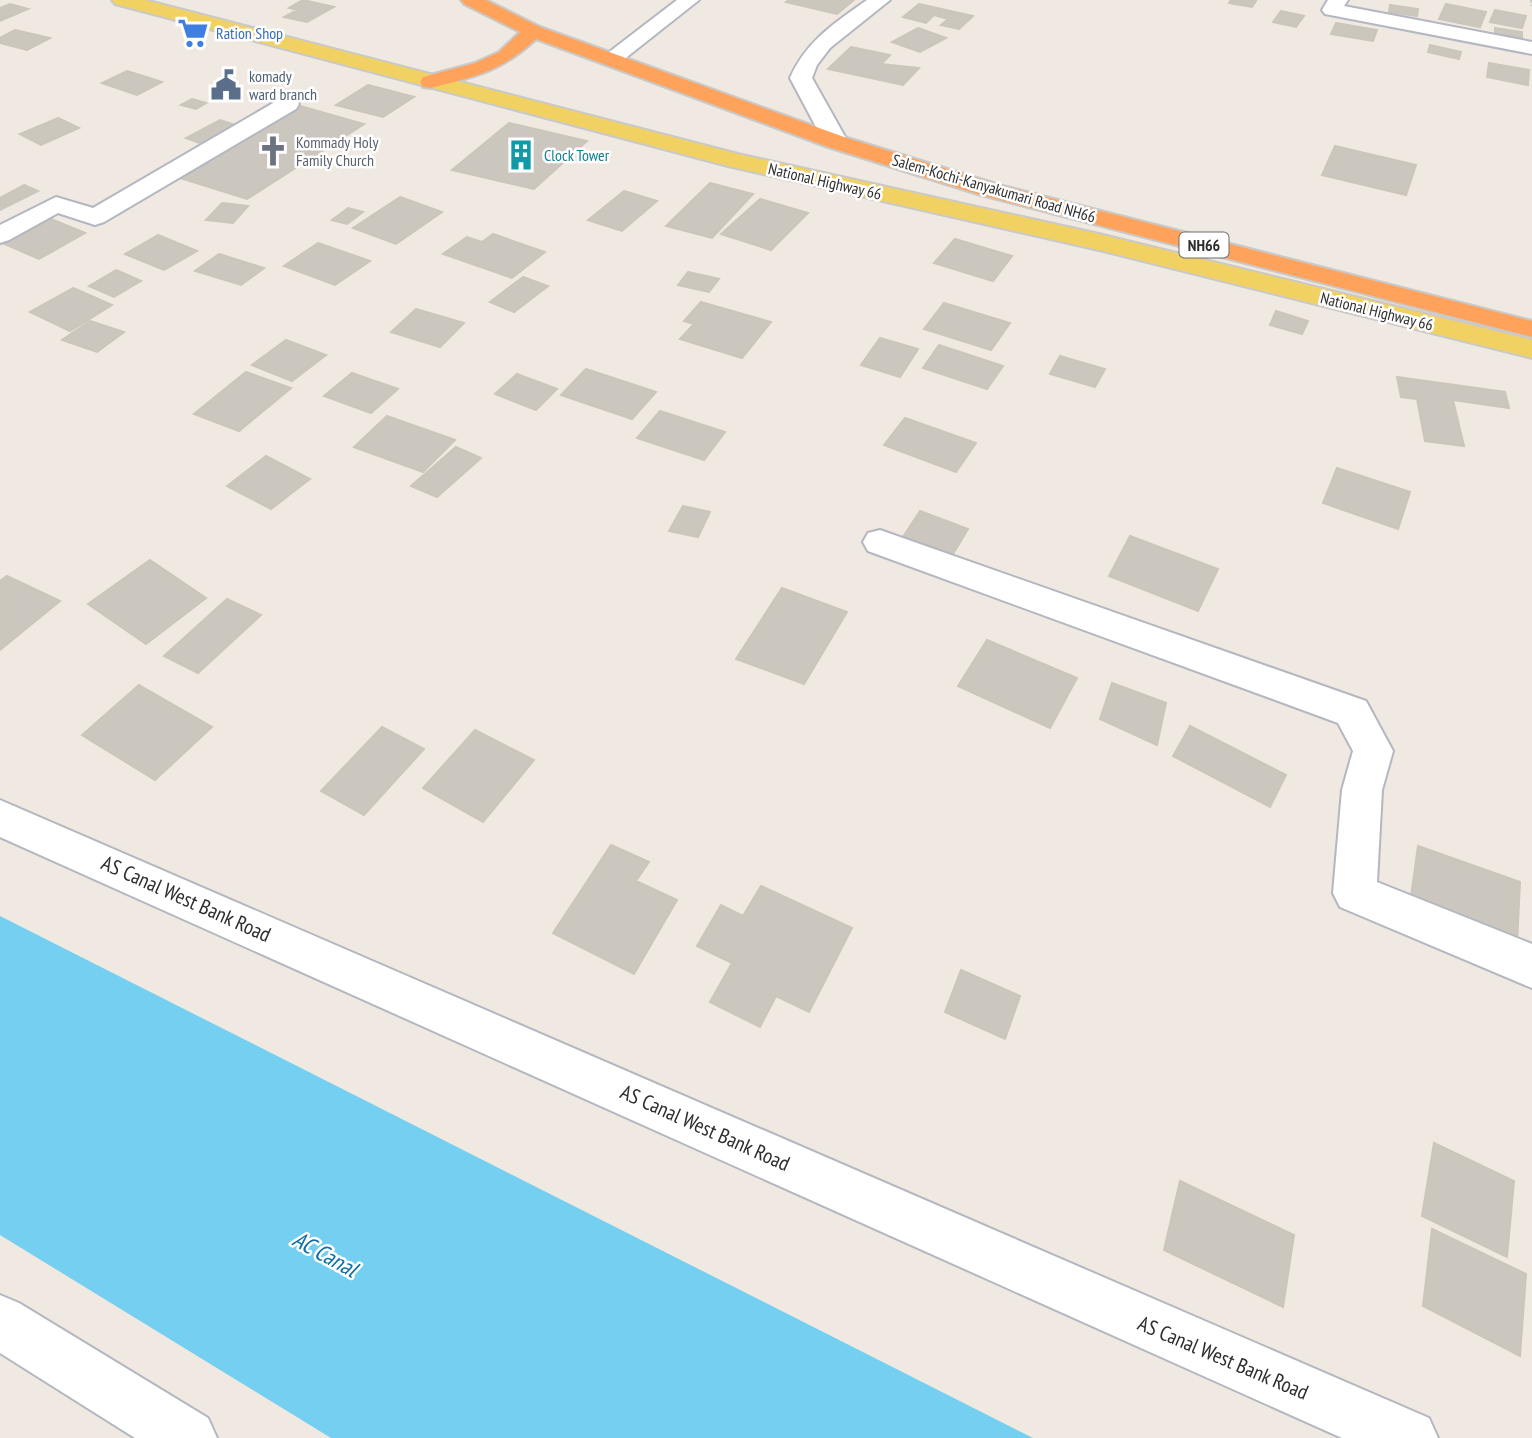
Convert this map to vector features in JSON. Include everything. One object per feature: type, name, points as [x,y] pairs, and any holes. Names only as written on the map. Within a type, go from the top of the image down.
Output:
[{"type":"highway","name":"Salem-Kochi-Kanyakumari Road NH66","points":[[471,0],[533,31],[611,60],[836,142],[990,190],[1532,329]]},
{"type":"highway","points":[[432,82],[482,67],[506,56],[533,31]]},
{"type":"highway","name":"NH66","points":[[877,154],[1080,192],[1532,306]]},
{"type":"main road","name":"National Highway 66","points":[[122,0],[736,161],[1099,242],[1532,349]]},
{"type":"street","points":[[611,60],[689,0]]},
{"type":"street","points":[[836,142],[801,78],[807,60],[821,46],[880,0]]},
{"type":"street","points":[[1338,0],[1332,10],[1532,48]]},
{"type":"street","points":[[0,235],[57,204],[95,217],[288,104]]},
{"type":"street","points":[[880,542],[1352,712],[1373,751],[1362,790],[1355,893],[1532,966]]},
{"type":"street","name":"AS Canal West Bank Road","points":[[0,818],[614,1087],[1108,1308],[1409,1438]]},
{"type":"street","points":[[0,1322],[188,1438]]},
{"type":"path","points":[[1531,0],[1532,6]]},
{"type":"water","name":"AC Canal","points":[[0,916],[1033,1438],[331,1438],[0,1235]]},
{"type":"building","points":[[303,0],[334,7],[307,22],[284,17],[297,10],[289,8]]},
{"type":"building","points":[[854,0],[837,14],[786,2]]},
{"type":"building","points":[[1231,0],[1256,1],[1252,7],[1229,3]]},
{"type":"building","points":[[10,4],[28,9],[0,21],[0,8]]},
{"type":"building","points":[[919,4],[973,16],[959,29],[941,25],[948,19],[934,15],[926,23],[903,17]]},
{"type":"building","points":[[1446,4],[1486,12],[1480,27],[1439,19]]},
{"type":"building","points":[[1390,5],[1418,9],[1417,16],[1389,12]]},
{"type":"building","points":[[1495,10],[1526,16],[1522,28],[1490,22]]},
{"type":"building","points":[[1281,11],[1304,16],[1296,27],[1273,22]]},
{"type":"building","points":[[1336,23],[1377,30],[1373,41],[1331,34]]},
{"type":"building","points":[[918,28],[946,38],[920,52],[892,42]]},
{"type":"building","points":[[1495,28],[1522,32],[1522,39],[1495,35]]},
{"type":"building","points":[[15,30],[50,38],[27,50],[0,43],[0,38]]},
{"type":"building","points":[[1430,45],[1461,52],[1459,59],[1428,52]]},
{"type":"building","points":[[851,47],[890,55],[881,64],[919,68],[903,85],[828,69]]},
{"type":"building","points":[[1489,63],[1529,70],[1528,85],[1487,77]]},
{"type":"building","points":[[127,71],[162,82],[137,95],[102,83]]},
{"type":"building","points":[[368,85],[414,97],[383,117],[336,105]]},
{"type":"building","points":[[192,99],[206,103],[196,109],[181,105]]},
{"type":"building","name":"Kommady Holy Family Church","points":[[300,106],[364,124],[247,199],[180,178]]},
{"type":"building","points":[[58,118],[79,128],[41,145],[20,134]]},
{"type":"building","points":[[220,120],[238,126],[205,145],[186,138]]},
{"type":"building","name":"Clock Tower","points":[[509,123],[587,141],[534,189],[452,170]]},
{"type":"building","points":[[1335,146],[1416,165],[1406,195],[1322,175]]},
{"type":"building","points":[[710,183],[753,194],[712,238],[666,226]]},
{"type":"building","points":[[24,185],[38,191],[0,210],[0,198]]},
{"type":"building","points":[[624,191],[657,201],[622,231],[588,220]]},
{"type":"building","points":[[400,197],[442,212],[396,244],[353,228]]},
{"type":"building","points":[[760,199],[808,213],[771,250],[721,234]]},
{"type":"building","points":[[222,203],[248,206],[233,223],[206,220]]},
{"type":"building","points":[[348,208],[363,212],[347,224],[332,220]]},
{"type":"building","points":[[46,217],[85,233],[39,259],[0,242]]},
{"type":"building","points":[[493,234],[545,252],[512,278],[443,254],[467,237],[482,242]]},
{"type":"building","points":[[158,235],[197,251],[164,270],[125,254]]},
{"type":"building","points":[[955,239],[1012,256],[993,281],[934,263]]},
{"type":"building","points":[[318,243],[370,261],[335,285],[284,266]]},
{"type":"building","points":[[219,254],[264,268],[241,285],[195,271]]},
{"type":"building","points":[[116,270],[141,281],[114,297],[89,286]]},
{"type":"building","points":[[688,272],[719,279],[709,292],[678,285]]},
{"type":"building","points":[[523,277],[548,286],[514,312],[490,302]]},
{"type":"building","points":[[73,288],[112,305],[70,331],[30,312]]},
{"type":"building","points":[[701,302],[771,322],[742,358],[680,339],[694,324],[684,321]]},
{"type":"building","points":[[944,303],[1010,323],[991,350],[924,329]]},
{"type":"building","points":[[416,309],[464,323],[440,347],[391,332]]},
{"type":"building","points":[[1276,311],[1308,321],[1302,334],[1270,325]]},
{"type":"building","points":[[90,321],[124,332],[97,352],[62,340]]},
{"type":"building","points":[[880,338],[918,349],[900,377],[861,365]]},
{"type":"building","points":[[286,340],[326,355],[292,381],[252,365]]},
{"type":"building","points":[[939,345],[1003,366],[987,389],[923,368]]},
{"type":"building","points":[[1060,356],[1105,369],[1095,387],[1050,374]]},
{"type":"building","points":[[586,369],[656,392],[632,419],[561,395]]},
{"type":"building","points":[[246,372],[291,388],[239,431],[194,414]]},
{"type":"building","points":[[352,373],[398,389],[371,413],[324,396]]},
{"type":"building","points":[[517,374],[557,389],[536,410],[495,394]]},
{"type":"building","points":[[1397,377],[1505,392],[1509,408],[1453,400],[1464,446],[1425,441],[1417,399],[1401,397]]},
{"type":"building","points":[[660,411],[725,432],[704,460],[637,438]]},
{"type":"building","points":[[387,416],[455,440],[423,472],[354,447]]},
{"type":"building","points":[[905,418],[976,443],[956,472],[884,445]]},
{"type":"building","points":[[456,447],[481,458],[437,497],[411,486]]},
{"type":"building","points":[[266,456],[310,479],[271,509],[227,486]]},
{"type":"building","points":[[1337,468],[1410,492],[1398,529],[1323,503]]},
{"type":"building","points":[[683,506],[710,512],[698,537],[669,531]]},
{"type":"building","points":[[920,511],[968,529],[950,559],[901,540]]},
{"type":"building","points":[[1130,536],[1218,569],[1198,611],[1109,576]]},
{"type":"building","points":[[150,560],[206,598],[146,644],[88,604]]},
{"type":"building","points":[[7,576],[60,601],[0,650],[0,581]]},
{"type":"building","points":[[782,588],[847,612],[804,684],[736,659]]},
{"type":"building","points":[[227,599],[261,615],[198,673],[164,656]]},
{"type":"building","points":[[987,640],[1077,678],[1050,728],[958,686]]},
{"type":"building","points":[[1112,683],[1166,703],[1157,745],[1100,719]]},
{"type":"building","points":[[139,685],[212,727],[155,780],[82,735]]},
{"type":"building","points":[[1190,726],[1286,775],[1270,807],[1173,756]]},
{"type":"building","points":[[382,727],[424,749],[364,815],[321,791]]},
{"type":"building","points":[[475,730],[534,760],[483,822],[423,788]]},
{"type":"building","points":[[611,845],[649,862],[636,881],[677,900],[634,974],[553,933]]},
{"type":"building","points":[[1418,846],[1520,882],[1517,944],[1410,904]]},
{"type":"building","points":[[761,886],[852,928],[809,1012],[776,996],[760,1027],[710,1002],[732,963],[697,946],[721,905],[743,916]]},
{"type":"building","points":[[961,970],[1020,996],[1005,1039],[945,1012]]},
{"type":"building","points":[[1434,1143],[1514,1181],[1507,1257],[1422,1216]]},
{"type":"building","points":[[1180,1181],[1294,1235],[1283,1307],[1164,1250]]},
{"type":"building","points":[[1432,1229],[1526,1274],[1520,1356],[1423,1306]]},
{"type":"place","name":"Ration Shop","points":[[193,33]]},
{"type":"place","name":"komady ward branch","points":[[226,85]]},
{"type":"place","name":"Kommady Holy Family Church","points":[[273,151]]},
{"type":"place","name":"Clock Tower","points":[[521,155]]}]
